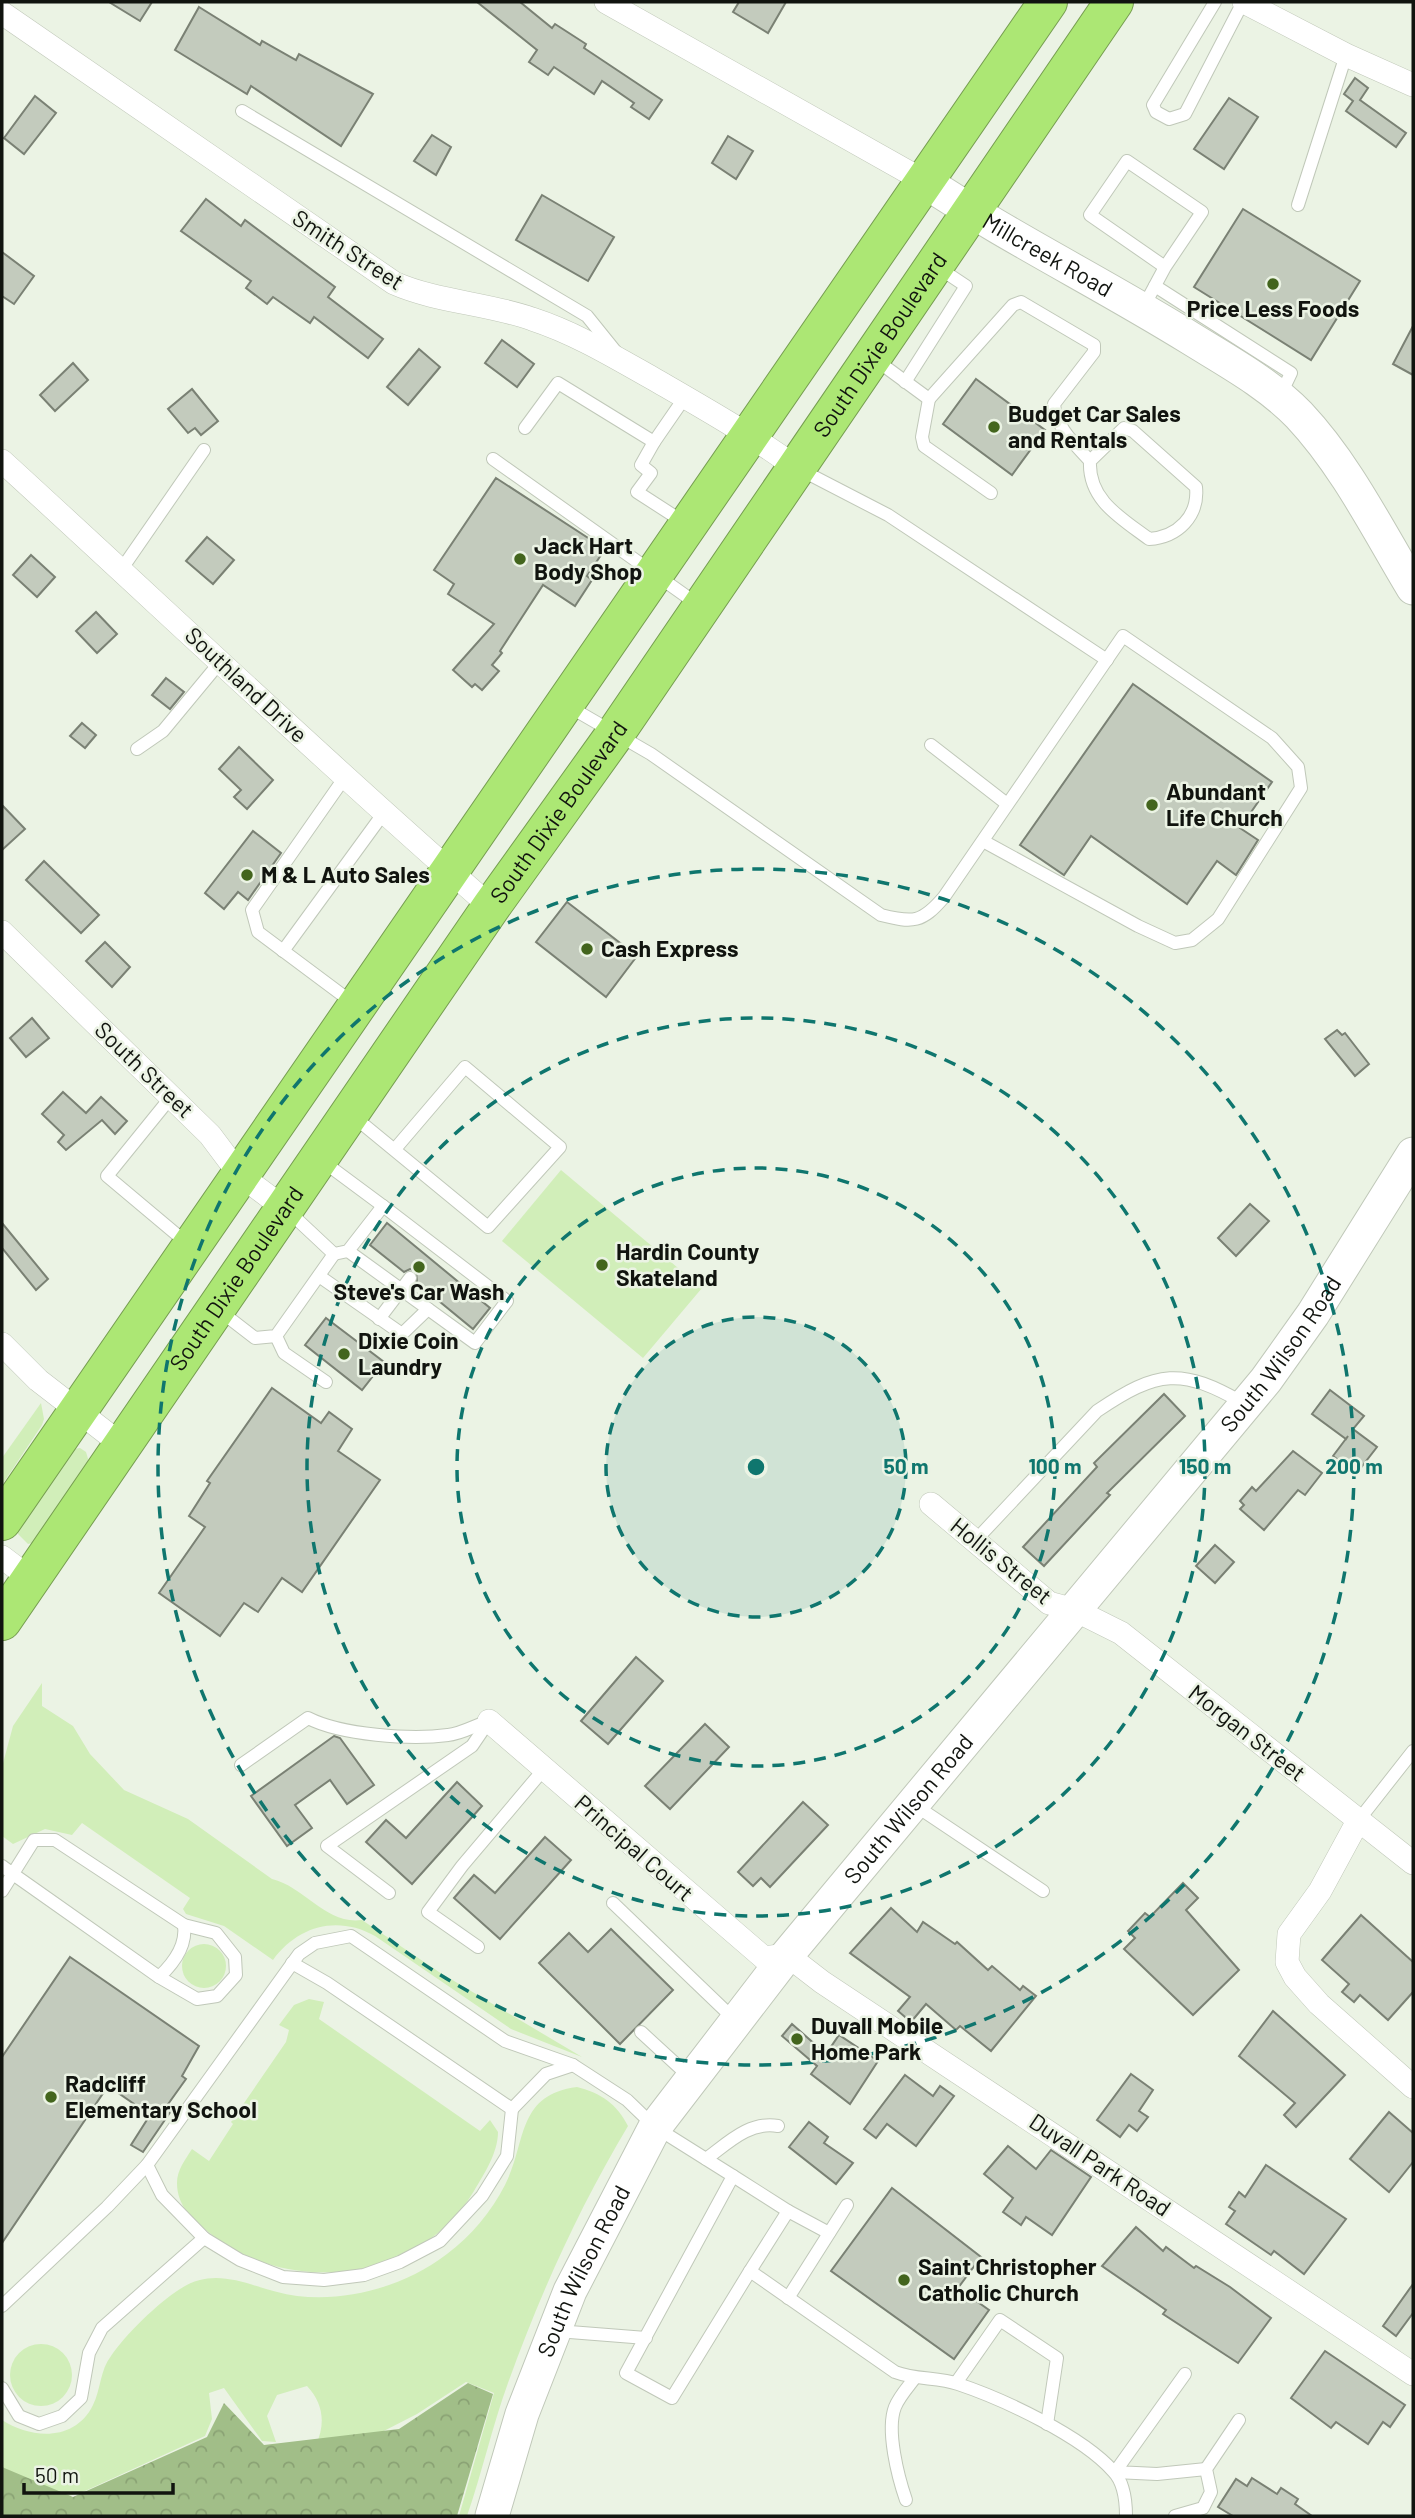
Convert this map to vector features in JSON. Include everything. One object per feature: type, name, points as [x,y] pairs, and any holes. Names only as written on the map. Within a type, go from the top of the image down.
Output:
[{"type":"highway","points":[[2,1521],[1048,2]]},
{"type":"highway","name":"South Dixie Boulevard","points":[[2,1621],[17,1568],[122,1445],[491,907],[615,734],[700,606],[797,468],[870,356],[1114,2]]},
{"type":"main road","name":"Millcreek Road","points":[[924,181],[970,212],[1148,297],[1279,398],[1320,440],[1413,588]]},
{"type":"main road","name":"South Wilson Road","points":[[492,2516],[522,2414],[554,2331],[605,2219],[655,2127],[787,1955],[1246,1405],[1313,1314],[1413,1154]]},
{"type":"street","name":"Millcreek Road","points":[[606,2],[924,181]]},
{"type":"street","points":[[1244,2],[1346,55],[1413,85]]},
{"type":"street","name":"Smith Street","points":[[2,13],[394,283],[422,295],[459,300],[531,318],[583,339],[749,433],[797,468]]},
{"type":"street","name":"Southland Drive","points":[[2,461],[221,661],[383,814],[491,907]]},
{"type":"street","name":"South Street","points":[[2,932],[211,1135],[240,1175],[284,1208]]},
{"type":"street","points":[[2,1344],[77,1411],[122,1445]]},
{"type":"street","name":"Hollis Street","points":[[931,1504],[1049,1603],[1075,1611]]},
{"type":"street","name":"Morgan Street","points":[[1075,1611],[1121,1633],[1413,1863]]},
{"type":"street","name":"Principal Court","points":[[489,1721],[761,1956],[787,1955]]},
{"type":"street","points":[[1358,1821],[1320,1891],[1289,1934],[1287,1962],[1295,1977],[1319,2004],[1413,2087]]},
{"type":"street","name":"Duvall Park Road","points":[[787,1955],[822,1982],[1413,2374]]},
{"type":"lane","points":[[1215,2],[1153,105],[1156,112],[1169,119],[1185,114],[1244,2]]},
{"type":"lane","points":[[1298,205],[1346,55]]},
{"type":"lane","points":[[242,111],[587,316],[625,363]]},
{"type":"lane","points":[[1148,297],[1202,212],[1127,161],[1090,215],[1165,267]]},
{"type":"lane","points":[[905,382],[966,286],[962,280],[933,265]]},
{"type":"lane","points":[[991,492],[924,446],[922,436],[929,399],[1013,305],[1021,302],[1094,345],[1094,352],[1054,404],[1055,415],[1064,432],[1090,461],[1089,477],[1101,503],[1149,539],[1166,538],[1186,523],[1198,503],[1196,487],[1133,431],[1124,428],[1090,461]]},
{"type":"lane","points":[[870,356],[929,399]]},
{"type":"lane","points":[[525,428],[558,383],[654,442]]},
{"type":"lane","points":[[685,397],[641,465],[651,473],[637,492],[689,524]]},
{"type":"lane","points":[[121,570],[204,450]]},
{"type":"lane","points":[[493,459],[700,606]]},
{"type":"lane","points":[[797,468],[888,515],[1107,660]]},
{"type":"lane","points":[[565,704],[651,754],[881,915],[906,921],[927,917],[983,841],[1123,636],[1272,738],[1298,767],[1301,789],[1218,919],[1192,940],[1175,943],[1138,926],[983,841]]},
{"type":"lane","points":[[137,749],[163,731],[221,661]]},
{"type":"lane","points":[[932,745],[1007,804]]},
{"type":"lane","points":[[345,777],[251,910],[258,932],[356,1006]]},
{"type":"lane","points":[[283,951],[383,814]]},
{"type":"lane","points":[[350,1113],[488,1227],[560,1147],[466,1067],[395,1149]]},
{"type":"lane","points":[[171,1097],[107,1176],[191,1247]]},
{"type":"lane","points":[[319,1158],[383,1206],[431,1251],[507,1301],[475,1343],[348,1251]]},
{"type":"lane","points":[[216,1308],[255,1338],[276,1336],[334,1254],[348,1251],[383,1206]]},
{"type":"lane","points":[[284,1208],[334,1254]]},
{"type":"lane","points":[[319,1276],[402,1334],[428,1309]]},
{"type":"lane","points":[[379,1319],[410,1278]]},
{"type":"lane","points":[[276,1336],[284,1353],[326,1382]]},
{"type":"lane","points":[[974,1542],[1097,1411],[1117,1397],[1154,1380],[1171,1376],[1191,1378],[1246,1405]]},
{"type":"lane","points":[[241,1765],[308,1718],[320,1724],[369,1734],[449,1735],[489,1721]]},
{"type":"lane","points":[[388,1893],[327,1846],[472,1745],[489,1721]]},
{"type":"lane","points":[[1358,1821],[1413,1751]]},
{"type":"lane","points":[[478,1947],[428,1912],[462,1866],[544,1769]]},
{"type":"lane","points":[[913,1804],[1043,1891]]},
{"type":"lane","points":[[2,1891],[7,1870],[34,1840],[55,1840],[184,1925],[216,1933],[235,1957],[236,1975],[217,1996],[197,1999],[159,1977],[7,1870]]},
{"type":"lane","points":[[613,1903],[735,2020]]},
{"type":"lane","points":[[159,1977],[171,1966],[186,1937],[184,1925]]},
{"type":"lane","points":[[2,2306],[148,2165],[292,1962],[315,1943],[351,1936],[505,2041],[573,2065],[627,2100],[655,2127],[788,2211],[829,2233]]},
{"type":"lane","points":[[292,1962],[512,2109]]},
{"type":"lane","points":[[641,2032],[691,2078]]},
{"type":"lane","points":[[148,2165],[162,2195],[204,2238],[240,2260],[283,2277],[337,2278],[364,2275],[400,2262],[440,2241],[482,2196],[507,2156],[512,2109],[546,2074],[573,2065]]},
{"type":"lane","points":[[706,2159],[752,2128],[764,2124],[778,2126]]},
{"type":"lane","points":[[733,2176],[626,2373],[672,2398],[788,2211]]},
{"type":"lane","points":[[788,2298],[847,2205]]},
{"type":"lane","points":[[2,2388],[19,2416],[39,2424],[62,2416],[81,2398],[89,2353],[102,2328],[204,2238]]},
{"type":"lane","points":[[750,2271],[895,2372],[914,2379],[956,2383],[1046,2424],[1092,2452],[1115,2472],[1126,2498],[1126,2516]]},
{"type":"lane","points":[[956,2383],[1000,2320],[1057,2358],[1046,2424]]},
{"type":"lane","points":[[554,2331],[646,2338]]},
{"type":"lane","points":[[1115,2472],[1185,2374]]},
{"type":"lane","points":[[906,2500],[896,2473],[893,2427],[895,2407],[914,2379]]},
{"type":"lane","points":[[1175,2516],[1203,2508],[1211,2492],[1206,2469],[1240,2420]]},
{"type":"lane","points":[[1115,2472],[1157,2474],[1206,2469]]},
{"type":"green space","name":"Hardin County Skateland","points":[[561,1170],[702,1288],[643,1358],[502,1241]]},
{"type":"green space","points":[[41,1403],[44,1419],[42,1425],[2,1485],[2,1458]]},
{"type":"green space","points":[[80,1448],[86,1452],[89,1462],[36,1542],[28,1544],[17,1533],[15,1525],[67,1450]]},
{"type":"green space","points":[[42,1683],[42,1706],[73,1726],[90,1754],[124,1790],[188,1819],[272,1879],[295,1889],[326,1911],[349,1920],[362,1920],[439,1972],[582,2057],[511,2029],[375,1936],[361,1930],[333,1925],[319,1927],[294,1939],[273,1960],[224,1926],[186,1914],[183,1909],[190,1898],[82,1823],[72,1835],[45,1829],[13,1844],[2,1836],[2,1767],[13,1726]]},
{"type":"green space","points":[[204,1944],[220,1950],[226,1966],[220,1982],[204,1988],[188,1982],[182,1966],[188,1950]]},
{"type":"green space","points":[[309,1999],[324,2002],[319,2019],[480,2131],[490,2120],[498,2132],[496,2148],[486,2170],[450,2222],[421,2245],[388,2261],[352,2270],[315,2272],[278,2267],[243,2254],[211,2234],[193,2218],[183,2206],[178,2192],[178,2174],[192,2149],[209,2161],[233,2124],[231,2122],[286,2042],[289,2030],[279,2025],[294,2005]]},
{"type":"green space","points":[[577,2087],[607,2100],[619,2111],[628,2126],[577,2220],[533,2317],[502,2400],[467,2516],[459,2516],[494,2393],[466,2382],[417,2414],[372,2437],[316,2445],[322,2421],[320,2406],[307,2386],[277,2395],[267,2416],[276,2442],[262,2441],[224,2388],[209,2393],[212,2419],[205,2436],[85,2491],[59,2499],[2,2477],[2,2420],[26,2431],[39,2433],[52,2434],[75,2426],[93,2405],[107,2361],[133,2329],[180,2289],[209,2278],[224,2278],[297,2296],[336,2296],[356,2294],[395,2283],[431,2265],[464,2239],[493,2205],[512,2169],[526,2123],[533,2110],[557,2092]]},
{"type":"green space","points":[[41,2344],[53,2346],[63,2353],[70,2363],[70,2387],[63,2397],[53,2404],[41,2406],[29,2404],[19,2397],[12,2387],[10,2375],[12,2363],[19,2353],[29,2346]]},
{"type":"green space","points":[[468,2383],[493,2394],[457,2516],[2,2516],[2,2467],[73,2497],[207,2437],[224,2403],[264,2445],[399,2429]]},
{"type":"building","points":[[109,2],[152,2],[140,21]]},
{"type":"building","points":[[477,2],[520,2],[552,28],[555,24],[586,44],[584,48],[662,100],[649,119],[631,107],[634,103],[602,81],[594,94],[554,67],[548,75],[529,62],[537,50]]},
{"type":"building","points":[[739,2],[786,2],[768,33],[733,12]]},
{"type":"building","points":[[199,7],[260,45],[262,41],[296,60],[299,54],[373,94],[341,146],[251,86],[247,94],[175,50]]},
{"type":"building","points":[[1355,78],[1368,88],[1360,100],[1406,133],[1396,147],[1346,111],[1353,101],[1344,94]]},
{"type":"building","points":[[35,96],[56,113],[24,154],[4,138]]},
{"type":"building","points":[[1229,98],[1258,117],[1224,169],[1194,149]]},
{"type":"building","points":[[432,135],[451,147],[436,175],[414,161]]},
{"type":"building","points":[[728,136],[753,151],[736,179],[712,163]]},
{"type":"building","points":[[542,195],[614,237],[588,281],[516,240]]},
{"type":"building","points":[[206,199],[241,226],[245,220],[335,287],[328,297],[383,339],[368,358],[314,317],[310,323],[273,297],[267,304],[246,288],[251,281],[181,231]]},
{"type":"building","name":"Price Less Foods","points":[[1243,209],[1360,281],[1311,360],[1194,287]]},
{"type":"building","points":[[2,252],[34,276],[14,304],[2,296]]},
{"type":"building","points":[[1413,326],[1413,375],[1393,364]]},
{"type":"building","points":[[502,340],[534,364],[517,387],[485,363]]},
{"type":"building","points":[[419,349],[440,367],[408,405],[387,387]]},
{"type":"building","points":[[73,363],[88,380],[55,411],[40,395]]},
{"type":"building","name":"Budget Car Sales and Rentals","points":[[976,379],[1045,430],[1012,475],[943,424]]},
{"type":"building","points":[[192,389],[218,421],[201,435],[195,428],[188,433],[168,409]]},
{"type":"building","name":"Jack Hart Body Shop","points":[[496,478],[605,549],[587,576],[592,580],[575,606],[543,585],[492,665],[499,671],[482,690],[475,684],[472,687],[453,670],[494,624],[448,594],[454,584],[434,570]]},
{"type":"building","points":[[207,537],[234,560],[213,584],[186,561]]},
{"type":"building","points":[[31,555],[55,577],[37,597],[13,575]]},
{"type":"building","points":[[96,612],[117,634],[97,653],[76,631]]},
{"type":"building","points":[[166,678],[184,692],[170,709],[152,695]]},
{"type":"building","name":"Abundant Life Church","points":[[1133,684],[1272,782],[1240,828],[1258,840],[1236,875],[1217,861],[1187,904],[1091,836],[1064,875],[1020,845]]},
{"type":"building","points":[[82,723],[96,735],[85,748],[70,736]]},
{"type":"building","points":[[239,747],[273,780],[247,809],[234,797],[241,790],[219,769]]},
{"type":"building","points":[[2,805],[25,829],[2,850]]},
{"type":"building","name":"M & L Auto Sales","points":[[253,831],[281,853],[248,900],[238,892],[224,909],[205,893]]},
{"type":"building","points":[[44,861],[99,915],[81,933],[26,880]]},
{"type":"building","name":"Cash Express","points":[[567,902],[637,956],[606,997],[536,942]]},
{"type":"building","points":[[105,942],[130,967],[112,987],[86,961]]},
{"type":"building","points":[[32,1018],[49,1038],[26,1057],[10,1038]]},
{"type":"building","points":[[1337,1030],[1342,1035],[1345,1033],[1369,1064],[1355,1076],[1325,1039]]},
{"type":"building","points":[[63,1092],[86,1113],[101,1097],[127,1121],[115,1134],[102,1120],[66,1150],[58,1142],[64,1135],[42,1114]]},
{"type":"building","points":[[1250,1204],[1269,1221],[1236,1256],[1218,1238]]},
{"type":"building","points":[[2,1223],[48,1279],[36,1290],[2,1248]]},
{"type":"building","name":"Steve's Car Wash","points":[[387,1223],[490,1308],[473,1329],[417,1283],[416,1271],[410,1269],[404,1272],[370,1245]]},
{"type":"building","name":"Dixie Coin Laundry","points":[[326,1318],[384,1362],[362,1390],[305,1345]]},
{"type":"building","points":[[272,1388],[321,1423],[329,1412],[352,1429],[338,1451],[380,1480],[302,1592],[282,1578],[258,1612],[244,1603],[220,1636],[159,1593],[205,1527],[189,1516],[210,1483],[207,1481]]},
{"type":"building","points":[[1330,1390],[1364,1416],[1353,1429],[1377,1447],[1356,1474],[1333,1456],[1346,1439],[1312,1414]]},
{"type":"building","points":[[1164,1394],[1185,1416],[1107,1493],[1110,1495],[1044,1566],[1023,1547],[1097,1467],[1094,1463]]},
{"type":"building","points":[[1293,1451],[1322,1473],[1305,1495],[1298,1490],[1264,1530],[1240,1509],[1244,1505],[1240,1501],[1252,1487],[1256,1491]]},
{"type":"building","points":[[1215,1545],[1234,1562],[1215,1583],[1196,1566]]},
{"type":"building","points":[[636,1657],[663,1681],[608,1744],[581,1721]]},
{"type":"building","points":[[705,1724],[729,1747],[670,1809],[645,1786]]},
{"type":"building","points":[[334,1736],[340,1738],[374,1785],[347,1804],[330,1780],[295,1805],[312,1828],[287,1846],[251,1796]]},
{"type":"building","points":[[457,1782],[482,1806],[412,1884],[366,1842],[386,1820],[406,1838]]},
{"type":"building","points":[[803,1802],[828,1825],[770,1887],[761,1878],[753,1886],[738,1872]]},
{"type":"building","points":[[545,1837],[571,1860],[500,1939],[454,1898],[474,1875],[495,1893]]},
{"type":"building","points":[[1183,1883],[1198,1898],[1186,1910],[1239,1970],[1193,2015],[1124,1949],[1135,1938],[1128,1931],[1145,1913],[1150,1917]]},
{"type":"building","points":[[891,1908],[917,1932],[923,1922],[955,1944],[957,1942],[988,1970],[992,1966],[1020,1990],[1023,1986],[1036,1996],[991,2051],[960,2026],[956,2030],[926,2004],[911,2022],[898,2011],[910,1997],[850,1953]]},
{"type":"building","points":[[1361,1915],[1413,1962],[1413,1992],[1388,2020],[1360,1995],[1354,2002],[1342,1992],[1349,1984],[1322,1960]]},
{"type":"building","points":[[611,1929],[673,1990],[620,2044],[539,1963],[569,1933],[588,1952]]},
{"type":"building","name":"Radcliff Elementary School","points":[[70,1957],[199,2046],[182,2076],[186,2079],[166,2107],[171,2111],[143,2152],[131,2145],[150,2115],[108,2086],[2,2243],[2,2057]]},
{"type":"building","points":[[1273,2011],[1345,2075],[1296,2127],[1284,2115],[1295,2103],[1239,2056]]},
{"type":"building","points":[[792,2024],[826,2054],[839,2035],[878,2061],[850,2104],[811,2074],[817,2066],[782,2036]]},
{"type":"building","points":[[1131,2074],[1153,2090],[1139,2111],[1148,2117],[1137,2131],[1129,2125],[1120,2137],[1097,2120]]},
{"type":"building","points":[[905,2075],[933,2096],[940,2086],[954,2096],[916,2146],[887,2124],[876,2138],[864,2129]]},
{"type":"building","points":[[1389,2112],[1413,2133],[1413,2162],[1389,2192],[1350,2159]]},
{"type":"building","points":[[809,2122],[828,2137],[824,2143],[853,2163],[836,2184],[789,2147]]},
{"type":"building","points":[[1008,2146],[1036,2169],[1051,2150],[1091,2177],[1052,2235],[1026,2217],[1021,2225],[1003,2212],[1013,2198],[984,2174]]},
{"type":"building","points":[[1266,2165],[1346,2219],[1304,2274],[1274,2251],[1271,2255],[1226,2224],[1235,2211],[1229,2207],[1239,2192],[1245,2197]]},
{"type":"building","name":"Saint Christopher Catholic Church","points":[[892,2188],[981,2257],[958,2288],[989,2310],[954,2359],[831,2271]]},
{"type":"building","points":[[1136,2227],[1163,2251],[1166,2247],[1194,2268],[1196,2266],[1230,2287],[1271,2318],[1238,2363],[1163,2314],[1166,2310],[1102,2266]]},
{"type":"building","points":[[1413,2284],[1413,2313],[1396,2336],[1383,2326]]},
{"type":"building","points":[[1325,2351],[1405,2405],[1390,2427],[1383,2422],[1368,2444],[1336,2422],[1331,2428],[1291,2398]]},
{"type":"building","points":[[1252,2478],[1277,2494],[1281,2488],[1298,2499],[1295,2504],[1312,2516],[1233,2516],[1218,2507],[1236,2479],[1247,2486]]},
{"type":"place","name":"Price Less Foods","points":[[1273,284]]},
{"type":"place","name":"Budget Car Sales and Rentals","points":[[994,427]]},
{"type":"place","name":"Jack Hart Body Shop","points":[[520,559]]},
{"type":"place","name":"Abundant Life Church","points":[[1152,805]]},
{"type":"place","name":"M & L Auto Sales","points":[[247,875]]},
{"type":"place","name":"Cash Express","points":[[587,949]]},
{"type":"place","name":"Hardin County Skateland","points":[[602,1265]]},
{"type":"place","name":"Steve's Car Wash","points":[[419,1267]]},
{"type":"place","name":"Dixie Coin Laundry","points":[[344,1354]]},
{"type":"place","name":"Duvall Mobile Home Park","points":[[797,2039]]},
{"type":"place","name":"Radcliff Elementary School","points":[[51,2097]]},
{"type":"place","name":"Saint Christopher Catholic Church","points":[[904,2280]]}]
